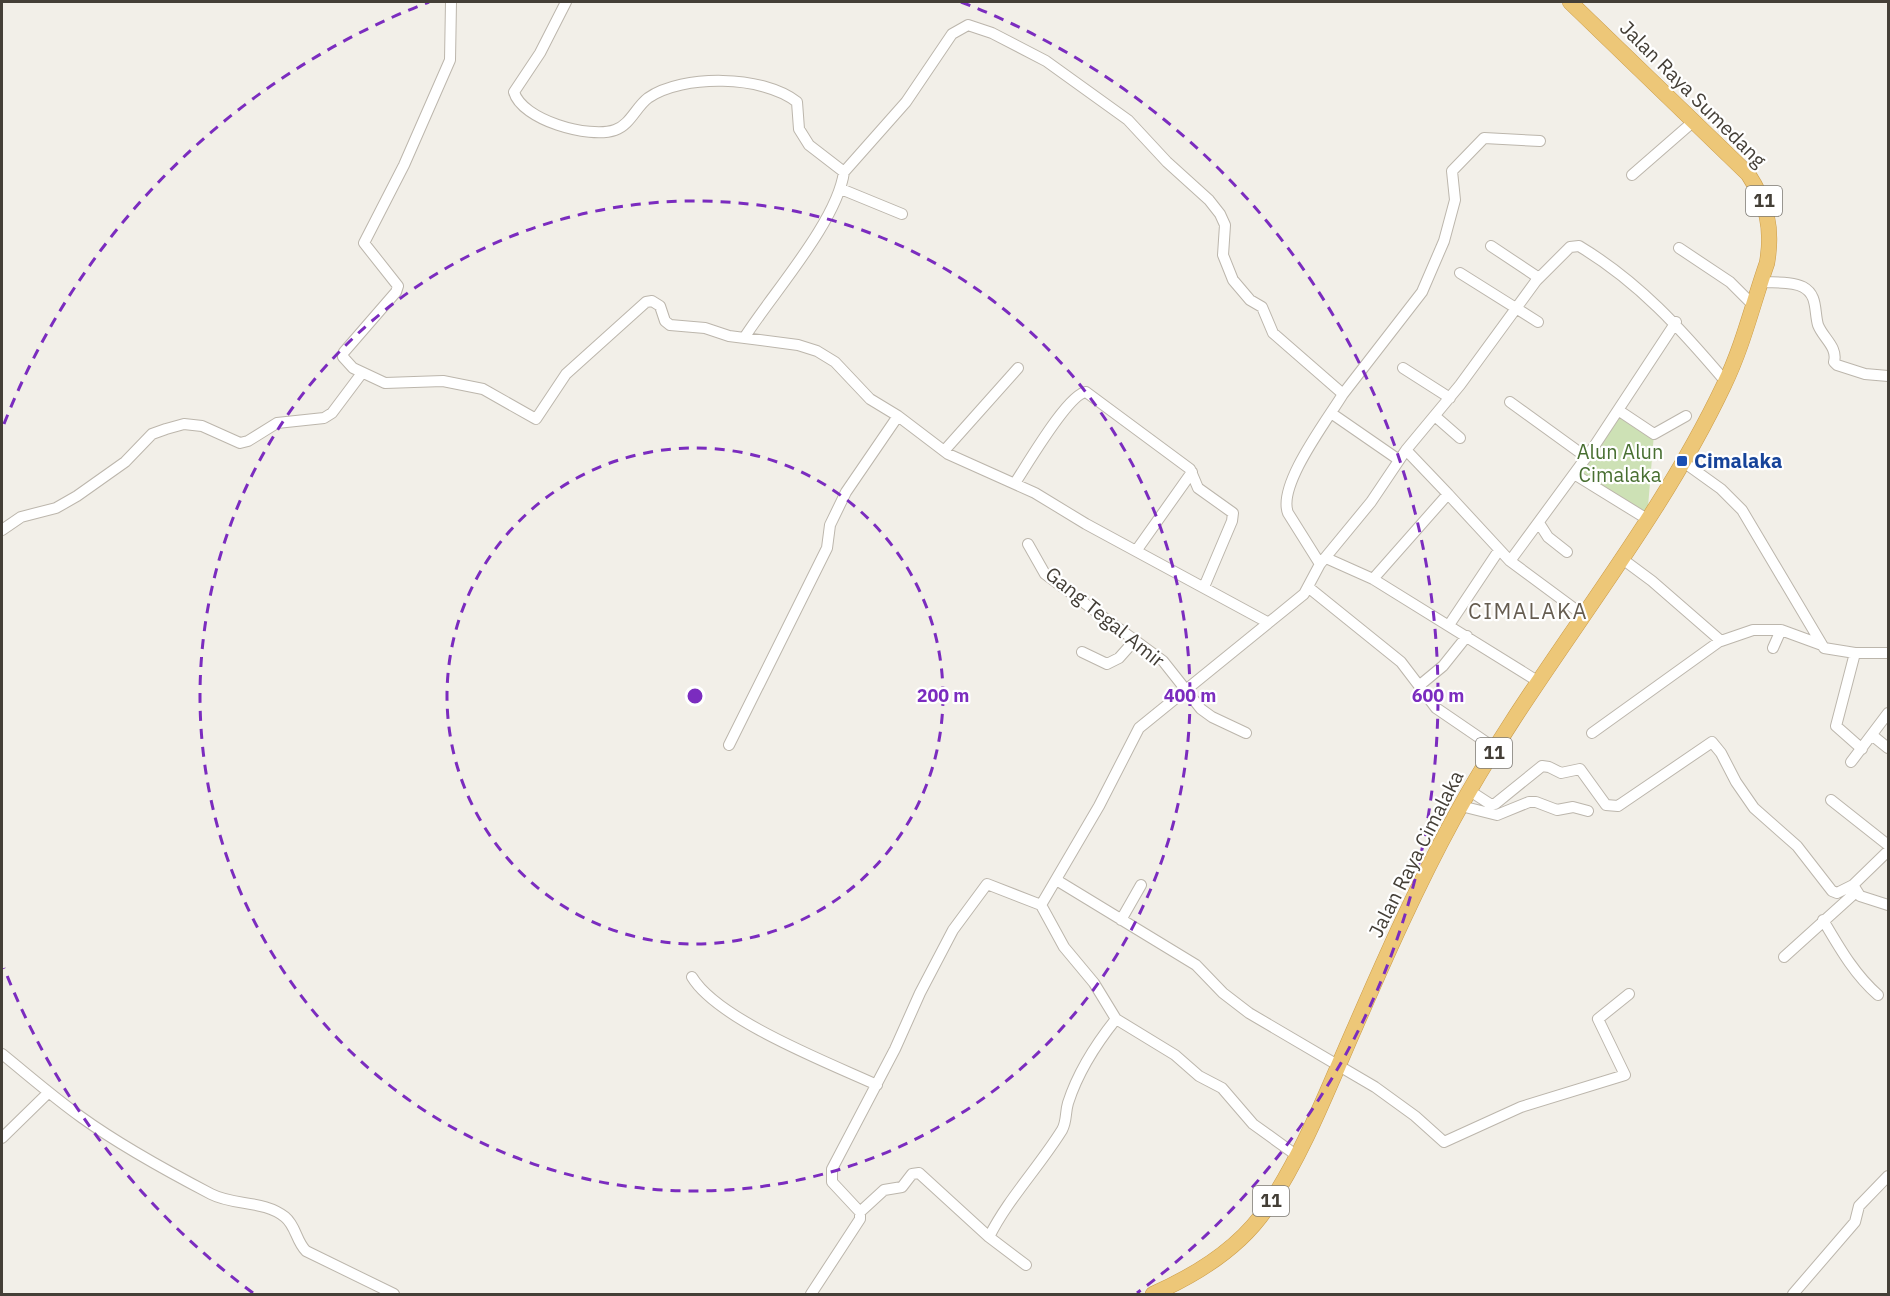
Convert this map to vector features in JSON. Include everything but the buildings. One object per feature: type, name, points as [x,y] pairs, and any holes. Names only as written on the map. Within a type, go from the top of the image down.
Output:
[{"type":"highway","name":"Jalan Raya Sumedang","points":[[1570,2],[1748,174],[1762,195],[1770,222],[1771,242],[1761,282],[1726,382],[1682,461]]},
{"type":"highway","name":"Jalan Raya Cimalaka","points":[[1339,1064],[1422,880],[1461,806],[1539,682],[1647,519],[1682,461]]},
{"type":"highway","name":"11","points":[[1153,1294],[1214,1259],[1251,1228],[1267,1207],[1296,1155],[1339,1064]]},
{"type":"street","points":[[451,2],[450,60],[404,165],[364,243],[398,286],[393,296],[344,352],[345,361],[362,373],[386,383],[443,381],[469,385],[496,394],[536,419],[566,374],[648,301],[660,306],[668,324],[705,328],[744,338],[798,345],[817,351],[835,362],[870,399],[898,416],[944,451],[970,466],[1015,483],[1267,622]]},
{"type":"street","points":[[566,2],[540,53],[514,92],[521,102],[547,121],[566,130],[608,131],[622,126],[650,97],[688,82],[701,80],[759,84],[777,90],[797,102],[799,129],[809,145],[843,172]]},
{"type":"street","points":[[744,338],[807,248],[841,189],[843,172],[906,102],[951,34],[968,25],[992,33],[1046,61],[1128,120],[1167,162],[1209,200],[1220,214],[1225,225],[1223,255],[1233,280],[1250,300],[1267,313],[1274,333],[1343,394]]},
{"type":"street","points":[[1632,175],[1695,121]]},
{"type":"street","points":[[1539,682],[1373,579],[1323,561],[1288,513],[1286,504],[1301,459],[1343,394],[1422,292],[1444,241],[1455,200],[1452,171],[1484,138],[1540,141]]},
{"type":"street","points":[[841,189],[902,214]]},
{"type":"street","points":[[1491,246],[1539,278]]},
{"type":"street","points":[[1041,905],[1058,881],[1139,728],[1267,622],[1293,604],[1308,587],[1323,561],[1406,450],[1436,417],[1539,278],[1570,247],[1579,246],[1633,284],[1676,322],[1726,382]]},
{"type":"street","points":[[1679,248],[1730,282],[1753,305]]},
{"type":"street","points":[[1460,273],[1538,322]]},
{"type":"street","points":[[1761,282],[1799,286],[1806,290],[1814,300],[1819,325],[1835,353],[1834,362],[1837,365],[1865,375],[1888,376]]},
{"type":"street","points":[[1510,561],[1586,457],[1676,322]]},
{"type":"street","points":[[944,451],[1018,368]]},
{"type":"street","points":[[1403,368],[1450,398]]},
{"type":"street","points":[[2,530],[21,517],[56,508],[77,496],[125,462],[152,434],[184,424],[202,426],[240,443],[248,441],[277,423],[324,418],[332,412],[362,373]]},
{"type":"street","points":[[1015,483],[1052,425],[1077,396],[1084,392],[1192,472],[1198,488],[1233,515],[1204,587]]},
{"type":"street","points":[[1510,402],[1586,457]]},
{"type":"street","points":[[1618,410],[1654,434],[1686,416]]},
{"type":"street","points":[[1331,414],[1399,460]]},
{"type":"street","points":[[729,745],[827,548],[830,525],[846,492],[898,416]]},
{"type":"street","points":[[1436,417],[1460,438]]},
{"type":"street","points":[[1406,450],[1498,550],[1583,615]]},
{"type":"street","points":[[1682,461],[1721,489],[1742,510],[1819,641],[1828,650],[1888,653]]},
{"type":"street","points":[[1136,551],[1192,472]]},
{"type":"street","points":[[1574,474],[1647,519]]},
{"type":"street","points":[[1373,579],[1448,494]]},
{"type":"street","points":[[1539,523],[1548,537],[1567,552]]},
{"type":"street","name":"Gang Tegal Amir","points":[[1028,544],[1045,574],[1163,661],[1184,690],[1212,717],[1246,733]]},
{"type":"street","points":[[1449,625],[1498,550]]},
{"type":"street","points":[[1621,558],[1638,569],[1719,639]]},
{"type":"street","points":[[1308,587],[1389,652],[1420,685],[1436,708],[1496,749]]},
{"type":"street","points":[[1592,733],[1719,639],[1753,630],[1781,630],[1819,641]]},
{"type":"street","points":[[1773,648],[1781,630]]},
{"type":"street","points":[[1420,685],[1443,666],[1467,636]]},
{"type":"street","points":[[1082,652],[1107,663],[1119,658],[1135,640]]},
{"type":"street","points":[[1855,653],[1836,726],[1862,749]]},
{"type":"street","points":[[1851,762],[1888,713]]},
{"type":"street","points":[[1873,735],[1888,748]]},
{"type":"street","points":[[1470,791],[1490,804],[1495,804],[1542,766],[1549,766],[1561,774],[1577,768],[1606,804],[1618,806],[1712,742],[1754,808],[1797,846],[1832,891],[1836,893],[1854,888],[1888,905]]},
{"type":"street","points":[[1831,800],[1888,845]]},
{"type":"street","points":[[1461,806],[1497,815],[1529,802],[1536,802],[1557,810],[1573,807],[1588,811]]},
{"type":"street","points":[[1784,957],[1823,920],[1888,851]]},
{"type":"street","points":[[1058,881],[1196,965],[1223,993],[1249,1013],[1339,1064],[1414,1116],[1444,1142],[1521,1107],[1625,1075],[1598,1019],[1629,994]]},
{"type":"street","points":[[860,1212],[831,1177],[832,1169],[877,1085],[953,930],[984,886],[992,884],[1029,902],[1041,905],[1064,947],[1094,983],[1116,1019],[1175,1055],[1199,1076],[1222,1088],[1253,1124],[1296,1155]]},
{"type":"street","points":[[1121,920],[1141,885]]},
{"type":"street","points":[[1823,920],[1847,961],[1878,995]]},
{"type":"street","points":[[692,976],[708,997],[755,1026],[877,1085]]},
{"type":"street","points":[[989,1237],[1003,1210],[1030,1178],[1064,1126],[1068,1102],[1090,1056],[1116,1019]]},
{"type":"street","points":[[2,1054],[83,1119],[214,1195],[267,1208],[283,1215],[294,1227],[300,1245],[306,1251],[394,1294]]},
{"type":"street","points":[[2,1138],[48,1092]]},
{"type":"street","points":[[811,1294],[857,1227],[860,1212],[884,1190],[902,1187],[916,1173],[929,1180],[989,1237],[1026,1265]]},
{"type":"street","points":[[1793,1294],[1855,1222],[1859,1206],[1888,1176]]},
{"type":"green space","name":"Alun Alun Cimalaka","points":[[1618,410],[1654,434],[1647,519],[1574,474]]},
{"type":"place","name":"Cimalaka","points":[[1682,461]]},
{"type":"district","name":"CIMALAKA","points":[[1528,611]]}]
